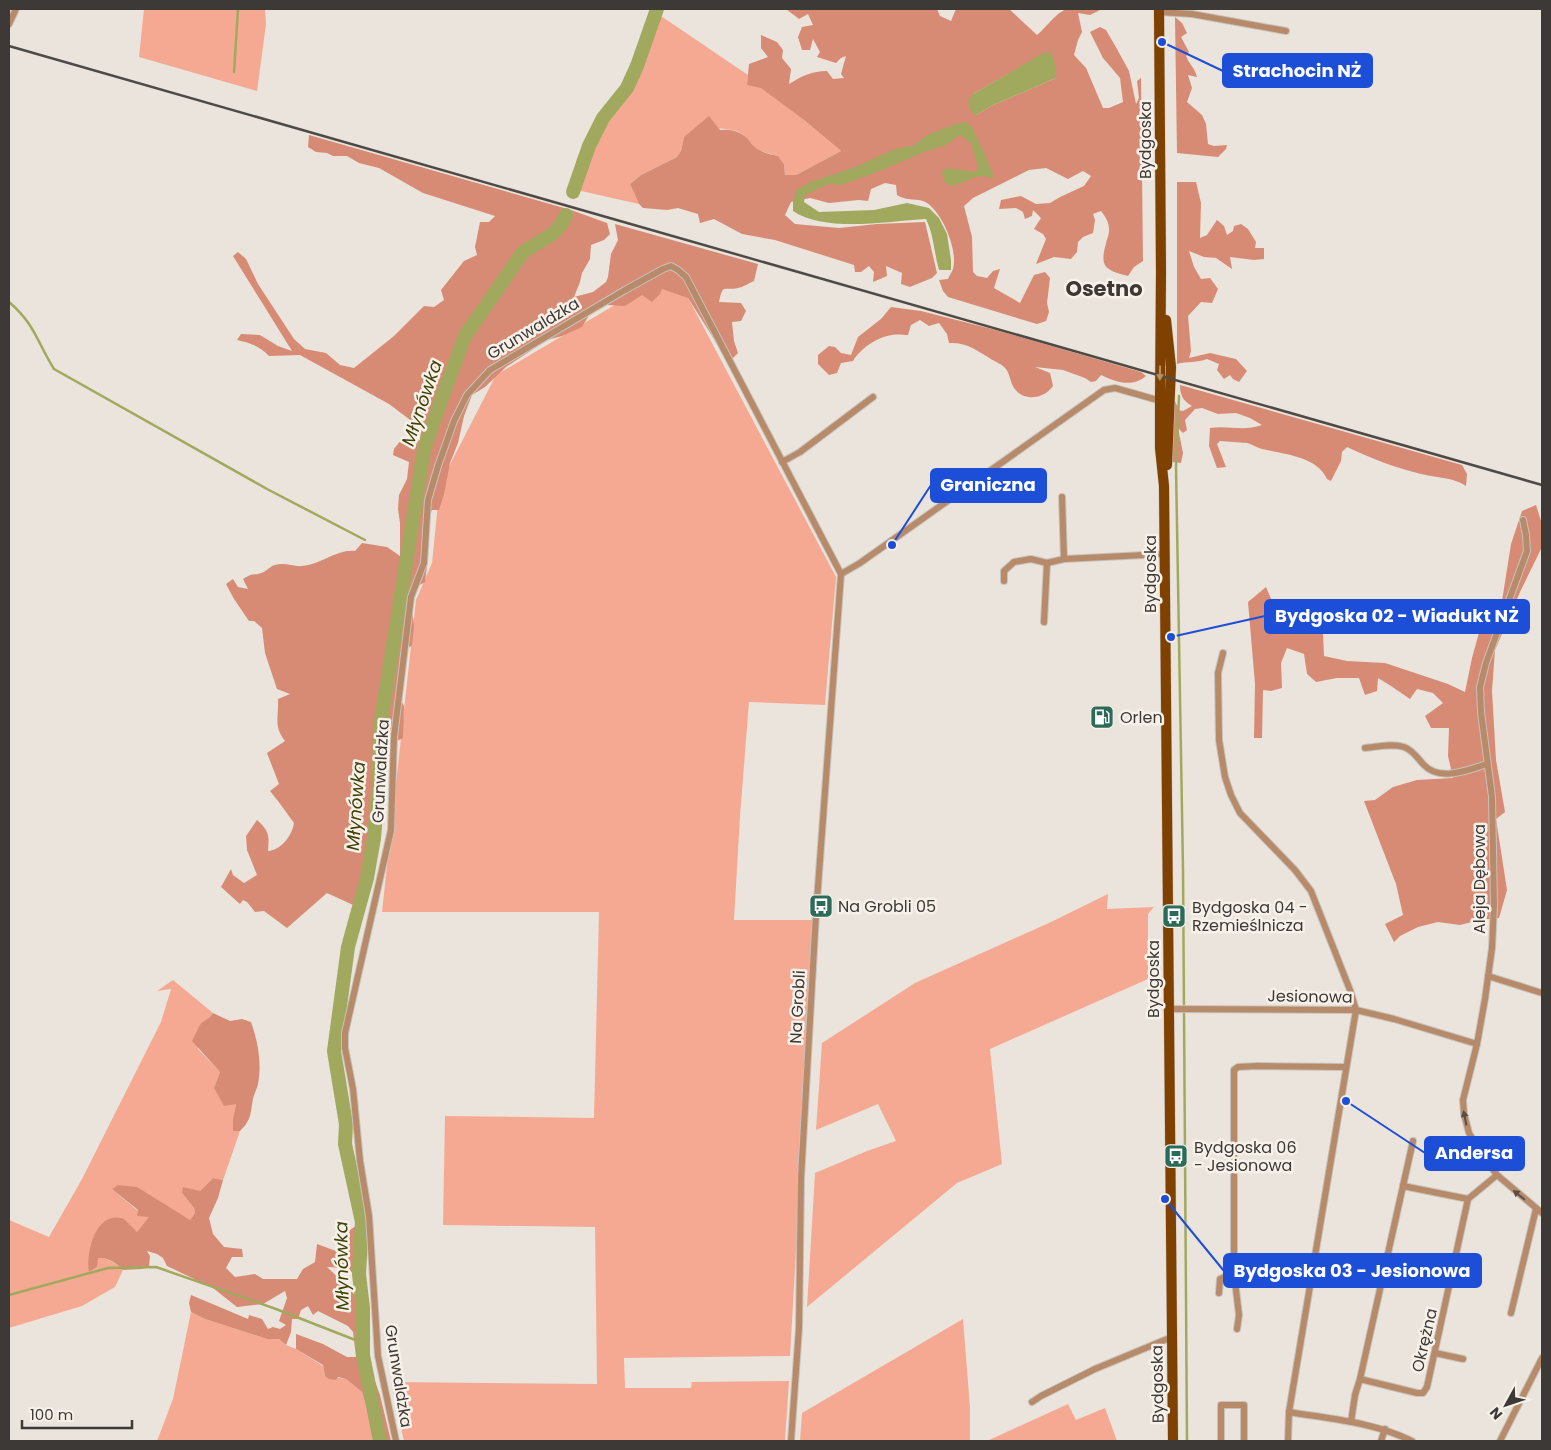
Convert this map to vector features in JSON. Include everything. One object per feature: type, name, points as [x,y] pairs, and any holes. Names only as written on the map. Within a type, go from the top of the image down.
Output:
[{"type":"main road","name":"Bydgoska","points":[[1159,10],[1160,448],[1164,486],[1165,554],[1173,1441]]},
{"type":"main road","name":"Bydgoska","points":[[1161,272],[1170,367],[1168,448],[1164,486]]},
{"type":"street","points":[[9,24],[16,9]]},
{"type":"street","points":[[1159,10],[1286,30]]},
{"type":"street","name":"Grunwaldzka","points":[[396,1441],[378,1356],[370,1216],[360,1161],[353,1089],[345,1048],[345,1033],[392,830],[394,737],[411,597],[424,563],[428,500],[454,421],[467,395],[490,370],[671,266],[686,277],[782,462]]},
{"type":"street","points":[[873,397],[800,452],[782,462],[841,574],[1104,390],[1115,388],[1160,400],[1169,414]]},
{"type":"street","points":[[1062,497],[1064,559]]},
{"type":"street","name":"Aleja Dębowa","points":[[1524,520],[1526,551],[1486,663],[1480,687],[1481,712],[1492,797],[1494,905],[1488,976],[1477,1044],[1463,1100],[1464,1114],[1469,1132],[1496,1175],[1539,1211]]},
{"type":"street","points":[[1004,581],[1004,570],[1014,562],[1031,559],[1047,564],[1064,559],[1165,554]]},
{"type":"street","points":[[1044,622],[1047,564]]},
{"type":"street","name":"Na Grobli","points":[[791,1441],[799,1328],[801,1178],[815,930],[841,574]]},
{"type":"street","points":[[1223,653],[1218,673],[1219,740],[1225,777],[1231,795],[1240,814],[1295,870],[1311,890],[1356,1010],[1289,1412],[1288,1441]]},
{"type":"street","points":[[1365,748],[1402,746],[1410,750],[1429,771],[1442,774],[1460,773],[1487,764]]},
{"type":"street","points":[[1488,976],[1542,993]]},
{"type":"street","name":"Jesionowa","points":[[1168,1009],[1356,1010],[1394,1019],[1477,1044]]},
{"type":"street","points":[[1237,1329],[1238,1316],[1234,1274],[1234,1070],[1238,1067],[1257,1066],[1346,1068]]},
{"type":"street","points":[[1350,1422],[1413,1141]]},
{"type":"street","points":[[1403,1186],[1468,1199],[1496,1175]]},
{"type":"street","name":"Okrężna","points":[[1360,1379],[1416,1393],[1423,1393],[1427,1387],[1436,1354],[1468,1199]]},
{"type":"street","points":[[1511,1313],[1539,1211]]},
{"type":"street","points":[[1219,1293],[1220,1279],[1234,1274],[1311,1273]]},
{"type":"street","points":[[1032,1402],[1095,1369],[1172,1337]]},
{"type":"street","points":[[1436,1354],[1463,1359]]},
{"type":"street","points":[[1500,1441],[1542,1358]]},
{"type":"street","points":[[1221,1441],[1220,1405],[1244,1405],[1244,1441]]},
{"type":"street","points":[[1289,1412],[1385,1429],[1412,1441]]},
{"type":"street","points":[[1382,1441],[1385,1429]]},
{"type":"shaded area","points":[[1076,8],[1102,9],[1090,15],[1078,13],[1082,32],[1074,55],[1086,68],[1103,108],[1109,108],[1123,102],[1120,78],[1103,58],[1090,32],[1100,27],[1106,30],[1129,71],[1136,104],[1139,98],[1137,81],[1141,78],[1143,261],[1134,267],[1128,276],[1113,272],[1105,265],[1104,249],[1109,226],[1101,211],[1093,214],[1095,220],[1093,233],[1083,237],[1078,242],[1077,252],[1071,259],[1054,257],[1036,264],[1046,239],[1043,234],[1034,229],[1041,218],[1033,210],[1032,216],[1025,219],[1023,212],[1016,208],[999,209],[1001,200],[1021,196],[1036,204],[1050,203],[1084,186],[1091,176],[1083,171],[1068,179],[1046,168],[1029,170],[973,198],[964,206],[972,237],[973,272],[977,276],[987,278],[993,271],[1000,269],[994,288],[1020,303],[1034,275],[1045,272],[1050,278],[1047,303],[1049,312],[1046,321],[1037,324],[948,297],[943,291],[939,280],[948,279],[953,269],[954,261],[951,243],[944,224],[933,208],[924,201],[897,195],[896,185],[885,183],[871,189],[868,201],[829,203],[810,198],[791,202],[785,215],[795,224],[839,228],[925,222],[937,273],[932,278],[910,287],[901,284],[902,273],[886,266],[887,276],[873,282],[874,272],[869,266],[861,272],[855,272],[854,265],[775,240],[742,234],[714,219],[700,223],[698,214],[678,208],[667,210],[643,208],[639,204],[630,184],[641,175],[677,157],[681,151],[684,137],[709,116],[720,130],[738,132],[758,149],[778,156],[784,164],[785,175],[796,175],[841,151],[761,88],[747,85],[749,64],[768,57],[761,48],[761,35],[777,42],[783,50],[782,58],[791,69],[789,84],[807,74],[822,71],[827,71],[833,79],[844,78],[841,74],[846,56],[836,63],[817,57],[820,52],[813,39],[810,50],[802,50],[798,37],[802,27],[813,25],[808,14],[799,19],[786,9],[937,9],[940,16],[951,21],[956,9],[1009,9],[1037,35],[1064,10]],"holes":[[[1008,74],[1056,78],[991,106],[976,115],[973,94]]]},
{"type":"shaded area","points":[[144,9],[265,9],[266,24],[257,91],[139,57]]},
{"type":"shaded area","points":[[661,16],[748,75],[747,85],[761,87],[841,151],[796,175],[785,175],[784,164],[778,156],[759,150],[739,132],[724,129],[696,128],[684,137],[681,151],[677,157],[641,175],[630,184],[639,204],[581,191],[573,180],[577,158],[601,113],[626,85],[635,66],[641,69]]},
{"type":"shaded area","points":[[1175,17],[1182,23],[1187,33],[1181,37],[1189,52],[1186,56],[1197,77],[1188,75],[1192,88],[1187,102],[1202,115],[1206,124],[1208,144],[1214,146],[1227,145],[1226,149],[1218,157],[1177,153]]},
{"type":"shaded area","points":[[1051,52],[1055,64],[1056,78],[991,106],[976,115],[971,112],[968,100],[973,94],[1043,53]]},
{"type":"shaded area","points":[[962,122],[969,124],[972,128],[994,178],[981,176],[957,184],[947,184],[942,172],[947,168],[976,172],[978,167],[971,143],[960,135],[946,145],[877,172],[841,185],[828,184],[805,195],[804,202],[819,212],[874,210],[907,203],[929,208],[939,218],[947,234],[951,270],[939,270],[931,231],[926,219],[839,224],[806,218],[793,211],[796,190],[811,182],[855,167],[895,149],[913,146],[929,134]]},
{"type":"shaded area","points":[[309,135],[571,210],[607,223],[610,234],[604,240],[591,245],[590,259],[582,273],[574,297],[593,292],[606,282],[611,254],[618,240],[615,224],[758,264],[754,281],[733,289],[724,289],[720,296],[719,302],[741,303],[746,311],[741,321],[732,322],[734,341],[738,353],[730,361],[726,358],[688,298],[662,289],[652,302],[642,295],[625,306],[607,305],[591,312],[582,327],[547,340],[506,367],[485,387],[472,395],[450,463],[439,510],[432,510],[423,528],[422,548],[428,558],[425,582],[413,589],[411,599],[414,625],[412,646],[402,649],[399,696],[404,706],[403,738],[384,747],[383,803],[377,847],[364,910],[327,893],[287,928],[264,911],[255,912],[247,902],[243,900],[240,904],[221,887],[231,869],[233,875],[244,883],[257,875],[247,850],[246,836],[257,820],[268,834],[268,851],[277,848],[285,841],[291,833],[294,823],[270,791],[279,784],[267,753],[285,741],[281,736],[277,721],[278,699],[290,694],[277,689],[265,653],[262,628],[254,621],[249,621],[226,584],[233,579],[238,587],[248,589],[243,579],[263,572],[273,566],[279,564],[309,565],[342,552],[355,551],[362,543],[387,547],[400,556],[399,495],[407,479],[409,462],[393,455],[394,449],[401,440],[413,443],[420,440],[421,428],[389,404],[300,355],[269,356],[254,345],[237,340],[241,334],[260,335],[278,346],[292,351],[233,256],[238,252],[246,259],[258,284],[294,339],[305,349],[326,353],[340,365],[354,368],[394,336],[424,306],[434,307],[444,300],[441,290],[464,261],[477,255],[475,247],[480,222],[489,222],[495,216],[423,193],[379,168],[359,163],[347,156],[333,156],[327,153],[316,152],[308,147]]},
{"type":"shaded area","points":[[1177,182],[1196,182],[1201,203],[1200,238],[1207,235],[1217,220],[1224,226],[1227,235],[1233,231],[1234,226],[1241,224],[1248,229],[1256,242],[1255,248],[1264,248],[1264,259],[1254,260],[1230,257],[1232,269],[1216,258],[1204,257],[1189,251],[1194,267],[1201,279],[1210,278],[1218,289],[1212,303],[1201,302],[1188,316],[1191,351],[1189,358],[1210,353],[1236,359],[1247,371],[1239,382],[1230,375],[1224,379],[1217,370],[1219,364],[1207,359],[1177,364]]},
{"type":"shaded area","points":[[669,273],[678,279],[836,577],[825,705],[749,702],[740,816],[734,920],[815,920],[790,1356],[624,1358],[625,1388],[691,1388],[692,1382],[789,1381],[785,1441],[404,1441],[391,1382],[597,1384],[595,1227],[443,1225],[445,1116],[594,1118],[599,912],[382,912],[416,600],[432,563],[440,484],[496,375]]},
{"type":"shaded area","points":[[891,307],[921,311],[996,330],[1141,372],[1146,376],[1135,382],[1124,383],[1101,375],[1096,381],[1091,382],[1063,370],[1035,367],[1050,373],[1053,386],[1045,394],[1028,397],[1014,388],[1008,372],[1002,366],[970,347],[949,343],[947,334],[939,323],[929,326],[920,320],[911,325],[908,335],[886,336],[869,344],[853,361],[841,363],[837,373],[829,375],[818,364],[818,355],[829,346],[835,347],[841,353],[851,355],[858,337],[881,319]]},
{"type":"shaded area","points":[[1180,385],[1462,465],[1467,474],[1466,486],[1450,479],[1421,474],[1393,466],[1347,447],[1342,452],[1341,461],[1331,481],[1327,479],[1316,465],[1308,461],[1247,443],[1220,441],[1217,444],[1226,467],[1217,468],[1209,446],[1210,428],[1248,428],[1262,425],[1236,413],[1218,414],[1202,408],[1195,409],[1185,420],[1187,430],[1183,433],[1178,428],[1183,453],[1181,463],[1172,462],[1173,442],[1170,424],[1174,399],[1179,410],[1183,411],[1192,406],[1183,397]]},
{"type":"shaded area","points":[[1536,505],[1542,524],[1542,547],[1495,650],[1492,691],[1496,760],[1505,812],[1496,819],[1507,890],[1499,918],[1460,925],[1438,922],[1418,927],[1400,936],[1394,942],[1385,924],[1403,915],[1396,884],[1364,801],[1375,800],[1393,787],[1417,780],[1453,778],[1448,756],[1449,728],[1431,728],[1425,716],[1443,703],[1433,693],[1417,689],[1410,699],[1378,678],[1377,691],[1365,695],[1359,678],[1337,678],[1316,682],[1307,674],[1304,654],[1287,648],[1281,663],[1282,688],[1271,691],[1263,690],[1262,738],[1254,738],[1255,684],[1248,602],[1266,587],[1279,618],[1323,633],[1324,656],[1347,661],[1385,663],[1448,684],[1465,692],[1485,611],[1502,601],[1511,544],[1522,511]]},
{"type":"shaded area","points":[[1108,894],[1107,909],[1154,907],[1148,914],[1148,979],[990,1049],[1002,1164],[957,1183],[807,1307],[815,1173],[896,1141],[878,1104],[816,1130],[822,1043],[915,983],[1051,922]]},
{"type":"shaded area","points":[[173,980],[213,1013],[201,1023],[198,1049],[220,1072],[214,1088],[236,1103],[233,1131],[240,1131],[223,1180],[213,1178],[200,1191],[182,1193],[194,1208],[195,1213],[190,1220],[119,1185],[112,1189],[138,1211],[150,1217],[137,1233],[112,1218],[89,1272],[97,1267],[97,1258],[111,1261],[123,1270],[115,1287],[82,1306],[9,1328],[9,1220],[49,1237],[82,1179],[161,1022],[171,989],[157,991]]},
{"type":"shaded area","points":[[213,1013],[230,1021],[242,1019],[251,1022],[256,1037],[259,1053],[258,1084],[253,1097],[249,1120],[240,1131],[233,1131],[236,1104],[224,1106],[214,1088],[220,1072],[192,1041],[201,1023]]},
{"type":"shaded area","points":[[213,1178],[223,1180],[218,1198],[209,1218],[213,1234],[224,1247],[242,1249],[243,1257],[232,1257],[226,1268],[235,1277],[255,1274],[263,1279],[297,1279],[303,1269],[315,1262],[317,1244],[344,1254],[347,1232],[360,1223],[361,1257],[365,1279],[344,1268],[327,1267],[368,1310],[368,1362],[380,1395],[391,1441],[376,1441],[362,1392],[346,1379],[338,1377],[336,1380],[329,1379],[325,1376],[323,1365],[296,1349],[296,1334],[323,1344],[347,1357],[356,1357],[353,1332],[348,1326],[318,1311],[313,1315],[308,1306],[301,1310],[298,1319],[292,1319],[291,1332],[286,1345],[279,1339],[267,1339],[205,1319],[191,1312],[189,1303],[191,1295],[248,1319],[249,1315],[262,1319],[268,1329],[273,1327],[280,1329],[286,1325],[279,1321],[287,1298],[285,1291],[263,1304],[237,1307],[213,1288],[167,1266],[163,1258],[147,1251],[150,1256],[149,1267],[123,1270],[112,1261],[98,1258],[97,1267],[89,1272],[88,1265],[92,1240],[105,1221],[114,1218],[124,1219],[137,1232],[149,1217],[137,1216],[138,1210],[112,1189],[118,1185],[137,1187],[190,1220],[195,1213],[194,1208],[182,1193],[183,1187],[200,1191]]},
{"type":"shaded area","points":[[191,1312],[205,1319],[267,1339],[279,1339],[323,1366],[325,1376],[346,1379],[362,1392],[376,1441],[157,1441],[173,1399]]},
{"type":"shaded area","points":[[963,1319],[970,1408],[970,1441],[800,1441],[802,1413]]},
{"type":"shaded area","points":[[1068,1404],[1076,1420],[1105,1408],[1117,1441],[987,1441]]},
{"type":"waterway","points":[[234,72],[238,9]]},
{"type":"waterway","name":"Młynówka","points":[[573,192],[589,146],[603,118],[627,88],[637,66],[657,9]]},
{"type":"waterway","name":"Młynówka","points":[[380,1441],[363,1355],[363,1308],[359,1274],[362,1222],[345,1144],[346,1124],[334,1051],[348,947],[367,878],[374,838],[379,779],[380,727],[424,450],[444,392],[465,336],[523,252],[551,235],[561,225],[566,215]]},
{"type":"waterway","points":[[9,302],[25,318],[54,369],[267,489],[365,540]]},
{"type":"waterway","points":[[1179,396],[1176,467],[1183,869],[1187,1441]]},
{"type":"waterway","points":[[9,1295],[108,1268],[156,1267],[276,1309],[363,1343]]},
{"type":"railway","points":[[9,46],[1542,485]]},
{"type":"place","name":"Strachocin NŻ","points":[[1162,42]]},
{"type":"place","name":"Graniczna","points":[[892,545]]},
{"type":"place","name":"Bydgoska 02 - Wiadukt NŻ","points":[[1171,637]]},
{"type":"place","name":"Orlen","points":[[1102,717]]},
{"type":"place","name":"Na Grobli 05","points":[[821,906]]},
{"type":"place","name":"Bydgoska 04 - Rzemieślnicza","points":[[1174,916]]},
{"type":"place","name":"Andersa","points":[[1346,1101]]},
{"type":"place","name":"Bydgoska 06 - Jesionowa","points":[[1176,1156]]},
{"type":"place","name":"Bydgoska 03 - Jesionowa","points":[[1165,1199]]},
{"type":"district","name":"Osetno","points":[[1104,289]]}]
